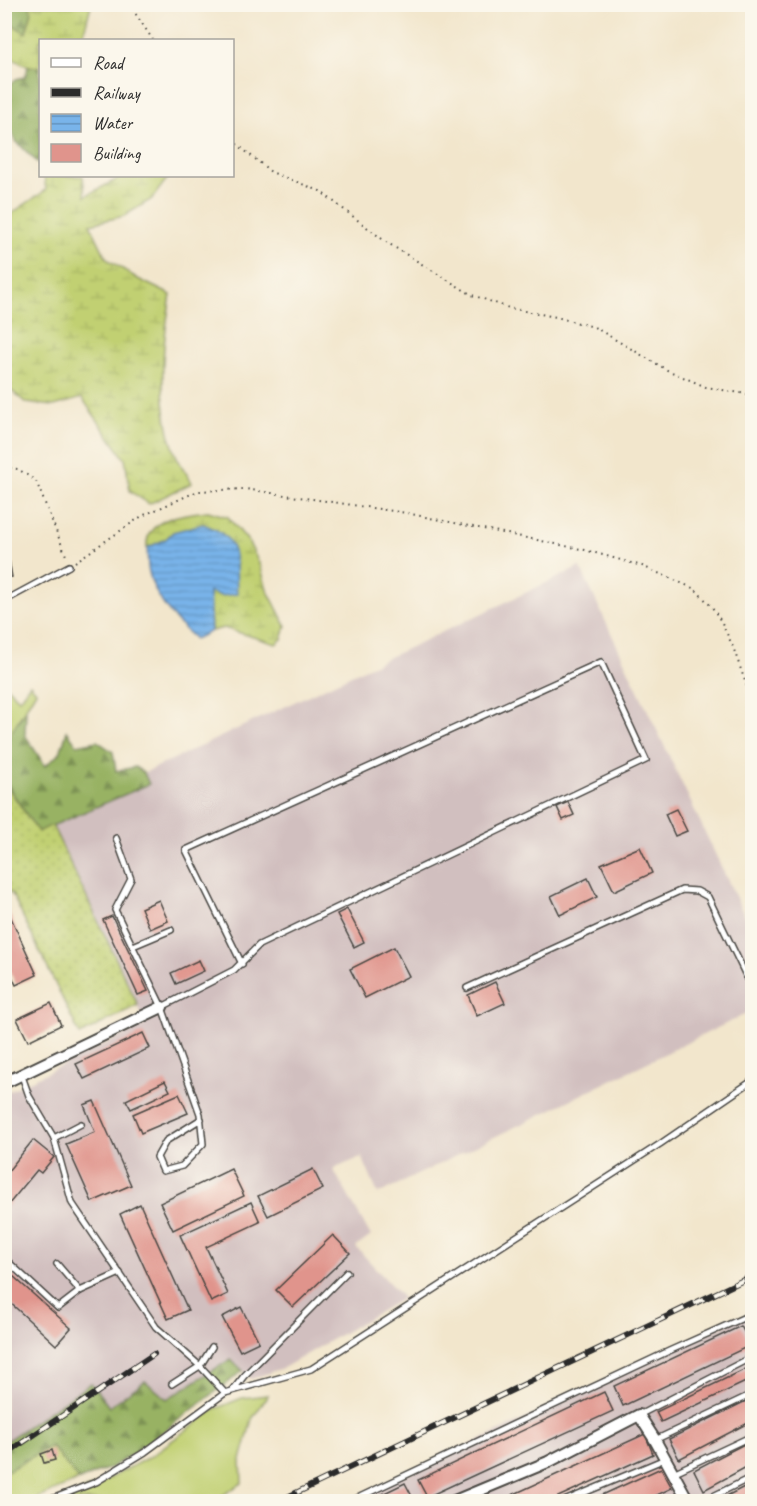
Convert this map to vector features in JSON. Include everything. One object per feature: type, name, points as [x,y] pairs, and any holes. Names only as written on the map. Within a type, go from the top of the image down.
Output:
[{"type":"street","points":[[4,1083],[162,1007]]},
{"type":"street","points":[[452,1502],[548,1462],[639,1415],[687,1498]]},
{"type":"lane","points":[[4,602],[69,566]]},
{"type":"lane","points":[[162,1007],[242,964],[259,945],[646,760],[601,662],[186,850],[242,964]]},
{"type":"lane","points":[[116,838],[131,879],[116,910],[162,1007],[201,1119],[203,1144],[182,1166],[163,1171],[156,1157],[166,1141],[201,1119]]},
{"type":"lane","points":[[467,988],[682,890],[697,891],[708,897],[753,988]]},
{"type":"lane","points":[[133,946],[171,930]]},
{"type":"lane","points":[[22,1076],[29,1096],[54,1138],[72,1203],[156,1327],[200,1366],[225,1393]]},
{"type":"lane","points":[[44,1502],[96,1482],[126,1464],[225,1393],[311,1369],[753,1081]]},
{"type":"lane","points":[[54,1138],[81,1124]]},
{"type":"lane","points":[[4,1258],[58,1308],[80,1291],[120,1273]]},
{"type":"lane","points":[[57,1264],[80,1291]]},
{"type":"lane","points":[[233,1390],[244,1376],[347,1272]]},
{"type":"lane","points":[[349,1502],[669,1351],[753,1314]]},
{"type":"lane","points":[[172,1384],[200,1366],[212,1347]]},
{"type":"lane","points":[[639,1415],[753,1357]]},
{"type":"lane","points":[[655,1440],[753,1394]]},
{"type":"lane","points":[[673,1473],[753,1436]]},
{"type":"lane","points":[[562,1502],[665,1459]]},
{"type":"lane","points":[[701,1502],[753,1477]]},
{"type":"lane","points":[[668,1502],[687,1498]]},
{"type":"path","points":[[129,4],[152,39]]},
{"type":"path","points":[[234,142],[271,172],[320,191],[386,242],[472,295],[509,308],[594,327],[667,370],[706,387],[753,395]]},
{"type":"path","points":[[4,468],[18,469],[36,482],[69,566],[142,516],[198,491],[245,489],[406,513],[585,550],[642,566],[695,589],[712,607],[733,647],[753,701]]},
{"type":"shaded area","points":[[580,567],[752,932],[752,1011],[378,1194],[362,1157],[333,1169],[371,1236],[356,1247],[403,1298],[285,1367],[251,1379],[231,1359],[167,1399],[109,1407],[91,1383],[5,1442],[5,1093],[146,1024],[52,825],[148,784],[144,773]]},
{"type":"shaded area","points":[[752,1312],[752,1501],[349,1502]]},
{"type":"green space","points":[[4,5],[29,5],[32,12],[26,33],[5,20]]},
{"type":"green space","points":[[29,5],[91,5],[82,39],[39,39],[39,67],[25,65],[5,52],[5,20],[26,33],[32,12]]},
{"type":"green space","points":[[28,67],[39,67],[39,164],[14,139],[5,118],[5,89],[16,79],[25,77]]},
{"type":"green space","points":[[44,177],[83,177],[85,196],[120,177],[168,177],[152,199],[124,216],[90,224],[107,259],[138,279],[171,295],[164,353],[165,412],[174,450],[192,483],[149,504],[130,491],[125,459],[82,398],[54,406],[26,403],[5,385],[5,218],[46,190]]},
{"type":"green space","points":[[208,511],[228,517],[248,541],[260,565],[267,589],[286,626],[282,639],[276,644],[224,628],[211,631],[209,592],[173,532],[166,539],[147,548],[152,530],[159,524],[189,513]]},
{"type":"green space","points":[[4,684],[19,699],[30,684],[36,691],[13,729],[5,748]]},
{"type":"green space","points":[[26,710],[25,735],[45,766],[60,753],[67,731],[77,745],[97,741],[113,752],[116,771],[135,767],[144,773],[149,784],[38,832],[5,782],[4,748]]},
{"type":"green space","points":[[4,782],[38,832],[52,825],[138,1005],[80,1035],[11,892],[5,894]]},
{"type":"green space","points":[[231,1359],[243,1371],[139,1450],[112,1467],[79,1480],[51,1446],[5,1472],[5,1442],[91,1383],[109,1407],[145,1381],[167,1399]]},
{"type":"green space","points":[[268,1395],[252,1419],[241,1460],[242,1483],[214,1501],[58,1501],[101,1483],[151,1456],[215,1409],[242,1398]]},
{"type":"green space","points":[[51,1446],[79,1480],[31,1501],[5,1501],[4,1472]]},
{"type":"water","points":[[203,524],[224,536],[234,551],[237,594],[221,596],[209,592],[211,631],[195,639],[173,617],[156,591],[148,569],[147,548],[166,539],[173,532]]},
{"type":"building","points":[[9,559],[12,577],[4,578],[4,560]]},
{"type":"building","points":[[568,802],[574,815],[563,820],[557,807]]},
{"type":"building","points":[[676,809],[687,831],[675,836],[665,814]]},
{"type":"building","points":[[640,847],[652,873],[614,891],[601,864]]},
{"type":"building","points":[[588,878],[597,897],[560,915],[551,896]]},
{"type":"building","points":[[159,900],[168,921],[150,929],[141,908]]},
{"type":"building","points":[[7,909],[37,975],[16,985],[4,959],[4,910]]},
{"type":"building","points":[[347,909],[364,942],[354,947],[337,914]]},
{"type":"building","points":[[112,916],[148,991],[138,995],[103,920]]},
{"type":"building","points":[[394,947],[409,976],[365,998],[350,969]]},
{"type":"building","points":[[199,960],[204,971],[176,984],[171,973]]},
{"type":"building","points":[[495,982],[505,1003],[477,1016],[468,995]]},
{"type":"building","points":[[51,1003],[61,1025],[28,1041],[17,1019]]},
{"type":"building","points":[[143,1033],[150,1048],[84,1079],[76,1064]]},
{"type":"building","points":[[165,1081],[170,1091],[131,1109],[126,1100]]},
{"type":"building","points":[[179,1094],[188,1113],[141,1133],[133,1114]]},
{"type":"building","points":[[94,1101],[131,1185],[92,1202],[66,1144],[95,1132],[84,1105]]},
{"type":"building","points":[[33,1140],[54,1157],[41,1173],[37,1170],[4,1210],[4,1176]]},
{"type":"building","points":[[231,1169],[244,1196],[173,1230],[160,1203]]},
{"type":"building","points":[[313,1169],[323,1189],[268,1216],[258,1196]]},
{"type":"building","points":[[251,1202],[260,1222],[206,1247],[228,1294],[211,1302],[180,1235]]},
{"type":"building","points":[[140,1204],[188,1310],[168,1319],[120,1214]]},
{"type":"building","points":[[333,1235],[350,1253],[293,1307],[276,1290]]},
{"type":"building","points":[[4,1268],[71,1328],[56,1345],[4,1297]]},
{"type":"building","points":[[241,1307],[259,1342],[240,1351],[222,1317]]},
{"type":"building","points":[[741,1326],[751,1345],[623,1406],[614,1386]]},
{"type":"building","points":[[752,1366],[752,1379],[661,1422],[656,1412]]},
{"type":"building","points":[[604,1392],[613,1411],[427,1497],[418,1480]]},
{"type":"building","points":[[752,1398],[752,1421],[679,1459],[669,1439]]},
{"type":"building","points":[[645,1434],[653,1454],[547,1502],[497,1502]]},
{"type":"building","points":[[752,1440],[752,1464],[704,1490],[694,1470]]},
{"type":"building","points":[[52,1450],[55,1460],[44,1463],[41,1454]]},
{"type":"building","points":[[661,1468],[672,1488],[642,1502],[587,1502]]},
{"type":"building","points":[[405,1483],[415,1502],[366,1502]]},
{"type":"building","points":[[752,1483],[752,1502],[715,1502]]},
{"type":"railway","points":[[277,1502],[752,1276]]},
{"type":"railway","points":[[4,1455],[154,1354]]}]
